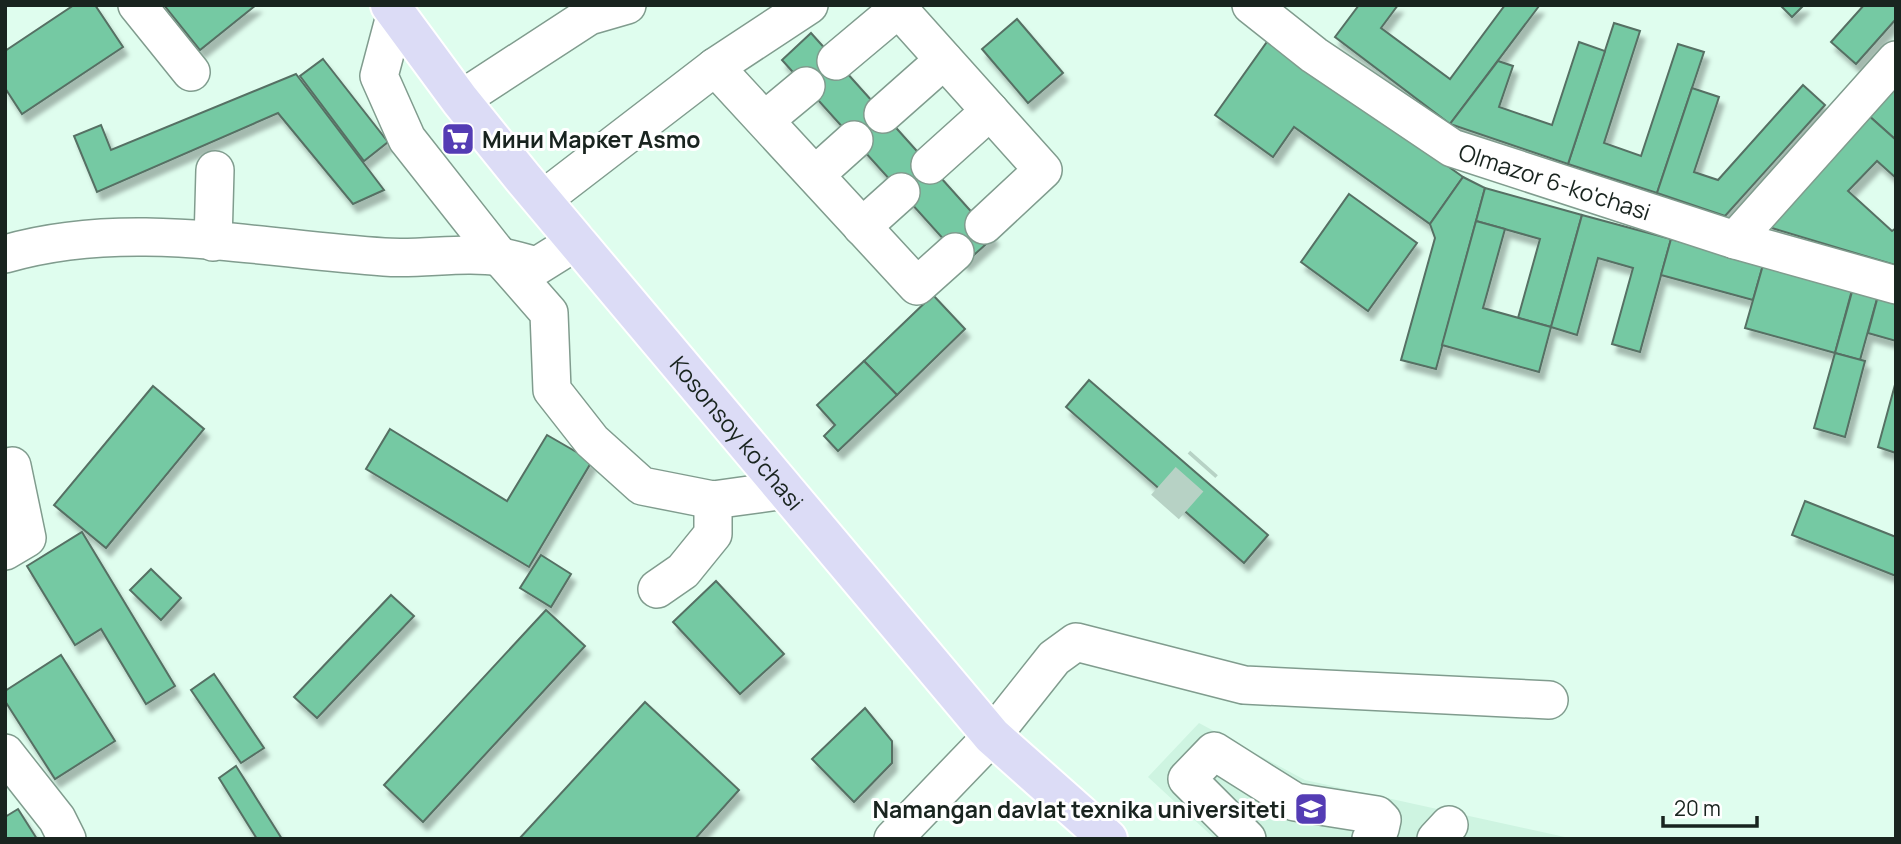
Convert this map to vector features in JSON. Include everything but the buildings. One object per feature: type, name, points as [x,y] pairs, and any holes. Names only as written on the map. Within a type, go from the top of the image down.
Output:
[{"type":"main road","name":"Kosonsoy ko’chasi","points":[[393,9],[460,100],[542,200],[992,736],[1108,839]]},
{"type":"street","points":[[137,5],[191,72]]},
{"type":"street","points":[[460,100],[589,16],[628,5]]},
{"type":"street","points":[[542,200],[715,67],[809,5]]},
{"type":"street","name":"Olmazor 6-ko'chasi","points":[[1251,5],[1314,55],[1452,148],[1735,240],[1896,285]]},
{"type":"street","points":[[836,61],[897,7],[1043,170],[984,225]]},
{"type":"street","points":[[393,9],[379,76],[407,139],[499,257],[549,313],[552,390],[592,441],[642,486],[713,500],[786,490]]},
{"type":"street","points":[[883,114],[944,60]]},
{"type":"street","points":[[1735,240],[1896,60]]},
{"type":"street","points":[[715,67],[917,286],[955,251]]},
{"type":"street","points":[[765,120],[806,86]]},
{"type":"street","points":[[930,165],[990,111]]},
{"type":"street","points":[[815,175],[854,140]]},
{"type":"street","points":[[213,242],[215,170]]},
{"type":"street","points":[[862,227],[901,192]]},
{"type":"street","points":[[5,254],[61,240],[95,236],[213,242],[387,258],[499,257],[537,266],[577,241]]},
{"type":"street","points":[[5,551],[27,538],[12,466]]},
{"type":"street","points":[[657,589],[683,571],[713,534],[713,500]]},
{"type":"street","points":[[893,839],[992,736],[1054,658],[1076,642],[1244,685],[1549,700]]},
{"type":"street","points":[[1247,839],[1187,779],[1214,751],[1295,802],[1377,815],[1382,820],[1380,829],[1371,839]]},
{"type":"street","points":[[5,752],[57,819],[67,839]]},
{"type":"shaded area","name":"Namangan davlat texnika universiteti","points":[[1199,723],[1305,780],[1574,839],[1215,839],[1148,777]]},
{"type":"tunnel","points":[[1165,507],[1204,463]]},
{"type":"place","name":"Мини Маркет Asmo","points":[[458,139]]},
{"type":"place","name":"Namangan davlat texnika universiteti","points":[[1311,809]]}]
